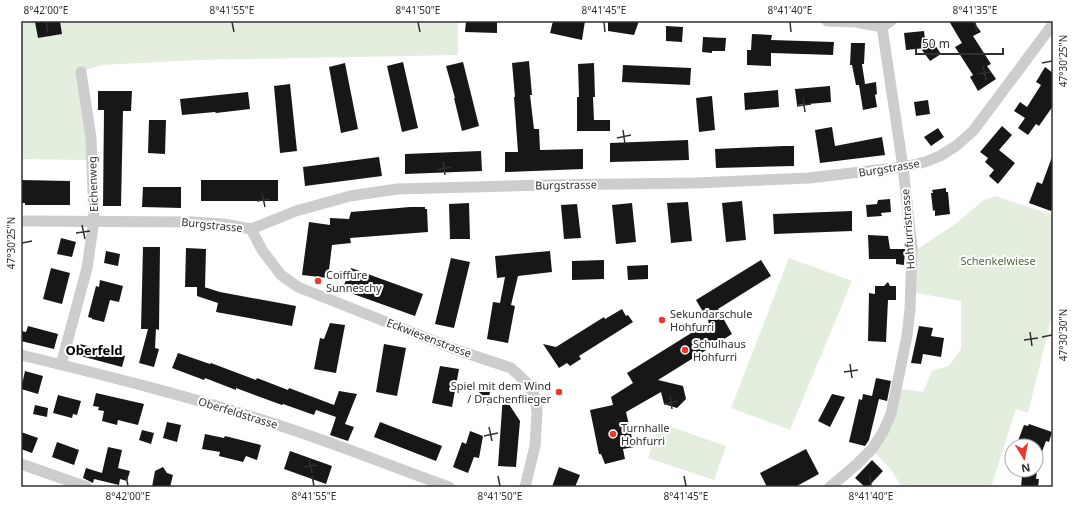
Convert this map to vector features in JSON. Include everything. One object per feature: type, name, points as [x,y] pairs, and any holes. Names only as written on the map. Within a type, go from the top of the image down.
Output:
[{"type":"street","name":"Hohfurristrasse","points":[[827,21],[887,24],[912,248],[911,292],[907,336],[891,414],[883,432],[872,449],[830,487]]},
{"type":"street","name":"Burgstrasse","points":[[21,221],[94,220],[192,222],[223,224],[251,229],[296,212],[350,196],[397,189],[696,183],[809,178],[903,167],[925,162],[940,156],[956,146],[973,131],[1053,24]]},
{"type":"street","name":"Eichenweg","points":[[61,365],[87,268],[94,220],[91,138],[81,72]]},
{"type":"street","name":"Eckwiesenstrasse","points":[[251,229],[262,250],[281,275],[298,287],[457,350],[511,368],[526,382],[535,397],[537,414],[535,446],[525,487]]},
{"type":"street","name":"Oberfeldstrasse","points":[[21,355],[198,400],[282,426],[449,487]]},
{"type":"street","points":[[21,464],[87,487]]},
{"type":"green space","points":[[21,21],[458,21],[458,55],[199,60],[101,65],[81,72],[88,160],[21,159]]},
{"type":"green space","name":"Schenkelwiese","points":[[995,196],[1053,215],[1053,312],[1028,413],[1016,409],[1007,438],[1004,438],[1004,446],[991,487],[902,487],[891,470],[872,449],[897,388],[923,392],[932,371],[949,366],[961,349],[961,301],[911,292],[912,248],[919,248],[955,224],[984,200]]},
{"type":"green space","points":[[789,258],[852,281],[790,430],[731,408]]},
{"type":"green space","points":[[660,423],[726,446],[714,480],[648,458]]},
{"type":"building","points":[[60,21],[62,34],[38,38],[35,22]]},
{"type":"building","points":[[466,21],[497,21],[497,33],[465,32]]},
{"type":"building","points":[[553,21],[585,21],[582,40],[550,33]]},
{"type":"building","points":[[608,21],[639,21],[634,35],[608,31]]},
{"type":"building","points":[[949,21],[973,21],[981,32],[973,36],[991,64],[987,66],[996,79],[978,91],[970,77],[973,75],[955,47],[962,43]]},
{"type":"building","points":[[666,26],[683,27],[682,42],[666,41]]},
{"type":"building","points":[[924,31],[926,47],[933,42],[941,54],[930,61],[922,50],[925,48],[906,50],[904,33]]},
{"type":"building","points":[[752,34],[772,35],[771,40],[834,42],[833,55],[771,53],[771,66],[747,65],[747,50],[751,50]]},
{"type":"building","points":[[703,37],[726,38],[725,51],[712,51],[712,53],[702,52]]},
{"type":"building","points":[[851,43],[865,43],[864,64],[862,64],[865,84],[876,82],[877,94],[875,95],[877,107],[863,110],[859,85],[856,85],[852,65],[850,65]]},
{"type":"building","points":[[529,61],[532,95],[530,95],[534,129],[539,129],[540,150],[583,149],[583,169],[505,172],[505,152],[518,152],[512,63]]},
{"type":"building","points":[[403,62],[418,128],[402,132],[387,66]]},
{"type":"building","points":[[463,62],[479,126],[462,131],[446,66]]},
{"type":"building","points":[[345,63],[358,129],[341,133],[329,67]]},
{"type":"building","points":[[594,63],[594,120],[610,120],[610,131],[577,131],[577,97],[579,97],[578,64]]},
{"type":"building","points":[[623,65],[691,68],[690,85],[622,82]]},
{"type":"building","points":[[1045,67],[1053,73],[1053,106],[1039,126],[1036,124],[1028,135],[1018,128],[1025,118],[1014,111],[1020,102],[1027,107],[1041,85],[1036,82]]},
{"type":"building","points":[[290,84],[297,151],[280,153],[274,86]]},
{"type":"building","points":[[830,86],[831,102],[797,105],[795,89]]},
{"type":"building","points":[[778,90],[779,107],[745,110],[744,93]]},
{"type":"building","points":[[98,91],[132,91],[131,111],[123,111],[121,206],[103,206],[104,110],[98,110]]},
{"type":"building","points":[[248,92],[250,109],[182,115],[180,99]]},
{"type":"building","points":[[712,96],[715,130],[699,132],[696,98]]},
{"type":"building","points":[[928,100],[930,114],[916,116],[914,102]]},
{"type":"building","points":[[149,120],[166,120],[165,154],[148,153]]},
{"type":"building","points":[[1002,126],[1012,135],[999,150],[1015,163],[998,184],[989,176],[994,170],[985,162],[988,158],[980,152]]},
{"type":"building","points":[[832,127],[835,146],[882,137],[885,155],[820,163],[815,130]]},
{"type":"building","points":[[938,128],[944,137],[931,146],[924,137]]},
{"type":"building","points":[[688,140],[689,160],[610,162],[610,143]]},
{"type":"building","points":[[794,146],[794,166],[716,168],[715,149]]},
{"type":"building","points":[[481,151],[482,171],[405,174],[405,154]]},
{"type":"building","points":[[379,157],[382,176],[305,186],[303,167]]},
{"type":"building","points":[[1052,157],[1053,206],[1051,211],[1029,203],[1037,182],[1042,184]]},
{"type":"building","points":[[21,180],[70,181],[70,205],[25,205],[25,203],[21,203]]},
{"type":"building","points":[[201,180],[278,180],[278,201],[201,201]]},
{"type":"building","points":[[143,187],[181,187],[181,208],[142,207]]},
{"type":"building","points":[[946,188],[946,192],[948,192],[950,214],[935,216],[935,210],[933,211],[932,190]]},
{"type":"building","points":[[890,199],[891,212],[881,213],[882,216],[867,217],[866,205],[877,204],[878,200]]},
{"type":"building","points":[[742,201],[746,240],[726,242],[722,203]]},
{"type":"building","points":[[688,202],[692,241],[671,243],[667,203]]},
{"type":"building","points":[[469,203],[470,239],[450,239],[449,204]]},
{"type":"building","points":[[632,203],[636,242],[616,244],[612,205]]},
{"type":"building","points":[[577,204],[581,238],[564,239],[561,205]]},
{"type":"building","points":[[425,207],[425,209],[427,209],[428,232],[350,238],[351,243],[332,245],[328,278],[302,275],[309,222],[330,225],[330,218],[349,219],[351,212]]},
{"type":"building","points":[[852,211],[852,231],[774,234],[773,214]]},
{"type":"building","points":[[868,235],[888,236],[890,249],[905,249],[904,265],[896,264],[896,259],[869,259]]},
{"type":"building","points":[[61,238],[76,242],[72,257],[57,254]]},
{"type":"building","points":[[143,247],[160,247],[159,330],[156,329],[155,348],[159,349],[154,367],[139,363],[148,329],[141,329]]},
{"type":"building","points":[[186,248],[206,249],[204,287],[220,292],[296,306],[292,326],[216,312],[218,303],[197,296],[197,287],[185,287]]},
{"type":"building","points":[[106,251],[120,254],[118,266],[104,263]]},
{"type":"building","points":[[550,251],[552,272],[518,276],[511,305],[515,306],[508,343],[487,339],[493,302],[500,303],[505,277],[497,278],[495,256]]},
{"type":"building","points":[[451,258],[470,262],[454,328],[435,324]]},
{"type":"building","points":[[604,260],[604,279],[572,280],[572,261]]},
{"type":"building","name":"Schulhaus Hohfurri","points":[[761,260],[771,276],[718,309],[732,334],[658,380],[683,386],[686,399],[677,408],[664,404],[661,392],[626,412],[634,447],[623,449],[625,459],[605,464],[601,454],[599,454],[590,410],[613,405],[611,397],[633,383],[627,373],[709,322],[696,300]]},
{"type":"building","points":[[648,265],[648,279],[628,280],[627,266]]},
{"type":"building","points":[[51,268],[70,273],[62,304],[43,299]]},
{"type":"building","points":[[351,268],[423,294],[415,316],[342,290]]},
{"type":"building","points":[[100,280],[123,286],[119,302],[110,300],[104,322],[88,317],[96,286],[99,287]]},
{"type":"building","points":[[888,282],[890,286],[896,286],[896,300],[888,300],[886,342],[868,341],[869,293],[875,294],[875,286],[884,286]]},
{"type":"building","points":[[622,309],[626,316],[628,315],[633,322],[579,356],[581,359],[570,366],[567,363],[559,368],[543,344],[556,347],[604,317],[605,319]]},
{"type":"building","points":[[330,323],[345,325],[336,373],[314,369],[320,338],[324,339]]},
{"type":"building","points":[[28,326],[58,334],[54,349],[21,341],[21,331],[26,332]]},
{"type":"building","points":[[919,326],[933,328],[931,336],[944,338],[941,357],[923,354],[921,364],[911,363]]},
{"type":"building","points":[[80,344],[125,356],[122,367],[77,355]]},
{"type":"building","points":[[384,344],[406,348],[397,396],[376,392]]},
{"type":"building","points":[[178,353],[210,364],[211,363],[256,380],[257,378],[288,390],[289,388],[334,405],[339,391],[357,394],[345,424],[354,427],[348,441],[330,435],[336,417],[316,410],[314,415],[236,388],[236,390],[205,378],[204,380],[172,368]]},
{"type":"building","points":[[440,366],[459,369],[452,407],[432,403]]},
{"type":"building","points":[[25,371],[43,376],[38,394],[21,389]]},
{"type":"building","points":[[876,378],[891,381],[887,401],[879,399],[869,440],[865,446],[849,442],[859,399],[862,400],[863,394],[872,396]]},
{"type":"building","points":[[491,384],[488,406],[479,392]]},
{"type":"building","points":[[96,393],[144,404],[138,425],[118,420],[117,425],[102,421],[104,411],[98,410],[99,407],[93,406]]},
{"type":"building","points":[[832,394],[845,397],[830,427],[818,421]]},
{"type":"building","points":[[58,395],[81,401],[77,415],[73,414],[72,418],[53,413]]},
{"type":"building","points":[[503,395],[520,421],[516,467],[498,466]]},
{"type":"building","points":[[35,405],[48,408],[47,417],[33,414]]},
{"type":"building","points":[[167,422],[181,425],[177,442],[163,438]]},
{"type":"building","points":[[380,422],[442,446],[436,461],[374,437]]},
{"type":"building","points":[[1029,424],[1052,432],[1049,442],[1046,441],[1044,446],[1044,438],[1019,438],[1024,425],[1028,426]]},
{"type":"building","points":[[142,430],[154,433],[151,444],[139,440]]},
{"type":"building","points":[[470,431],[483,436],[479,458],[474,457],[468,473],[453,467],[462,442],[466,444]]},
{"type":"building","points":[[21,432],[38,438],[32,453],[21,449]]},
{"type":"building","points":[[205,434],[224,438],[225,436],[261,445],[257,460],[246,456],[243,462],[219,456],[220,452],[202,449]]},
{"type":"building","points":[[57,442],[79,450],[74,465],[52,457]]},
{"type":"building","points":[[108,447],[122,450],[118,468],[130,471],[127,481],[120,479],[119,485],[94,479],[93,483],[83,478],[86,468],[102,473]]},
{"type":"building","points":[[806,449],[819,474],[795,487],[767,487],[760,473]]},
{"type":"building","points":[[290,451],[332,466],[326,484],[284,469]]},
{"type":"building","points":[[872,460],[883,471],[868,487],[865,487],[855,478]]},
{"type":"building","points":[[163,467],[167,473],[173,475],[170,487],[152,487],[155,471]]},
{"type":"building","points":[[559,467],[580,475],[575,487],[552,487]]},
{"type":"building","points":[[1022,478],[1039,479],[1038,487],[1021,487]]},
{"type":"place","name":"Coiffure Sunneschy","points":[[318,281]]},
{"type":"place","name":"Sekundarschule Hohfurri","points":[[662,320]]},
{"type":"place","name":"Schulhaus Hohfurri","points":[[685,350]]},
{"type":"place","name":"Spiel mit dem Wind / Drachenflieger","points":[[559,392]]},
{"type":"place","name":"Turnhalle Hohfurri","points":[[613,434]]},
{"type":"district","name":"Oberfeld","points":[[94,350]]}]
